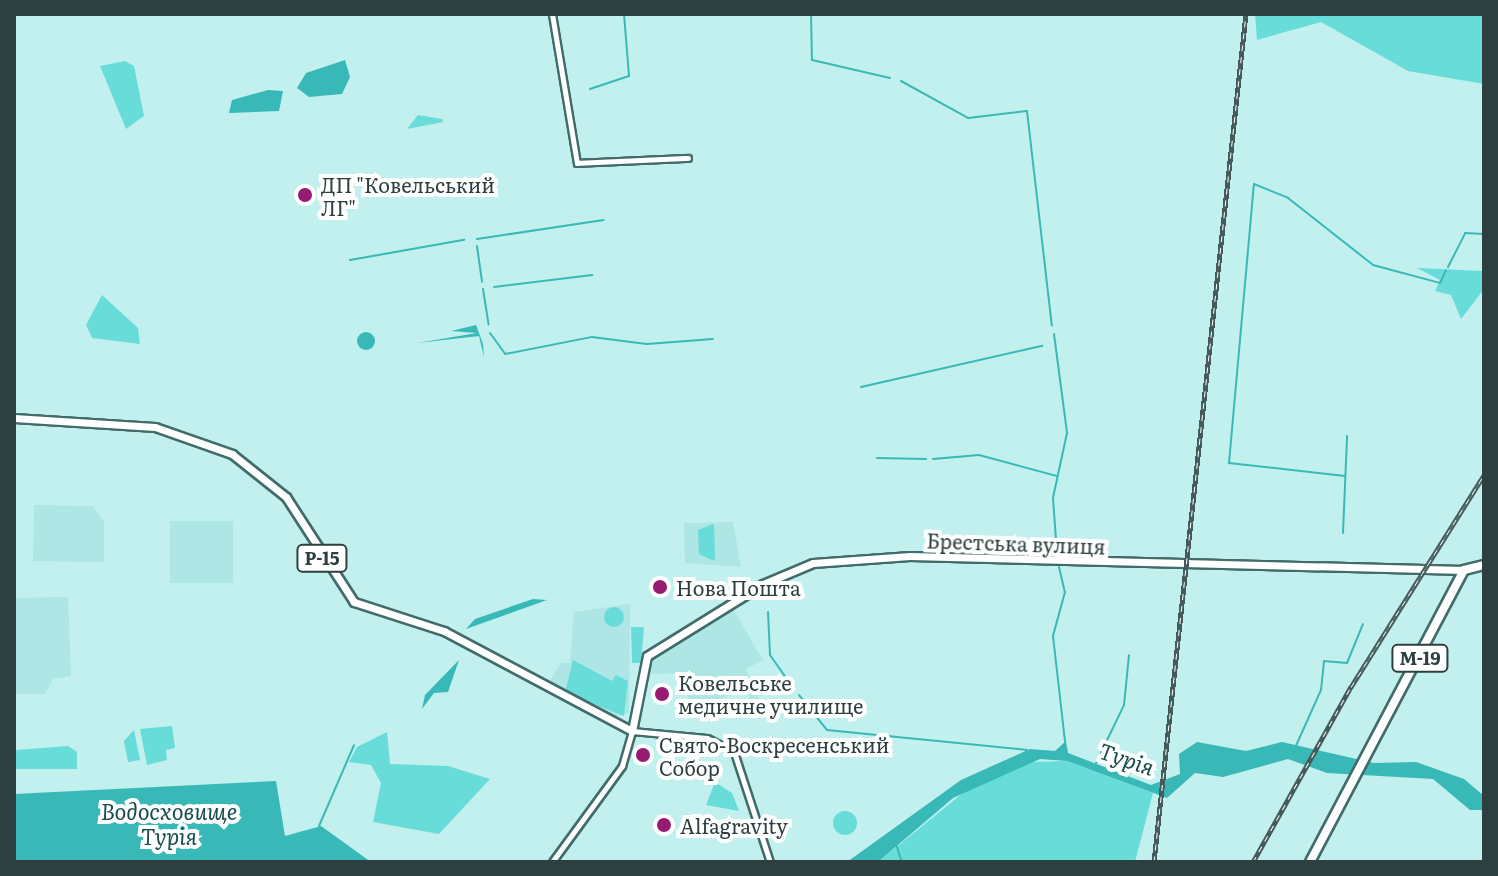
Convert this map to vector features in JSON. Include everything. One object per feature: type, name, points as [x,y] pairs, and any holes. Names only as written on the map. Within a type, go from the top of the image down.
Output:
[{"type":"highway","name":"Брестська вулиця","points":[[1464,570],[1483,566]]},
{"type":"highway","name":"М-19","points":[[1310,862],[1464,570]]},
{"type":"main road","points":[[552,14],[577,163],[688,158]]},
{"type":"main road","name":"Р-15","points":[[14,418],[155,427],[232,454],[286,497],[354,602],[444,631],[632,731]]},
{"type":"main road","name":"Брестська вулиця","points":[[632,731],[647,656],[763,584],[813,563],[910,556],[1464,570]]},
{"type":"main road","points":[[552,862],[622,766],[632,731],[707,738],[734,752],[770,862]]},
{"type":"shaded area","points":[[1255,14],[1484,14],[1484,84],[1408,71],[1321,22],[1257,40]]},
{"type":"shaded area","points":[[125,61],[134,66],[144,116],[126,129],[100,66]]},
{"type":"shaded area","points":[[418,115],[442,119],[443,122],[407,129]]},
{"type":"shaded area","points":[[1417,268],[1484,271],[1484,289],[1461,319],[1451,295],[1435,291],[1440,280]]},
{"type":"shaded area","points":[[102,295],[138,328],[140,344],[92,338],[86,325]]},
{"type":"shaded area","points":[[34,505],[93,506],[104,522],[104,562],[33,561]]},
{"type":"shaded area","points":[[170,521],[233,521],[233,583],[170,583]]},
{"type":"shaded area","points":[[733,522],[741,567],[685,563],[684,523]]},
{"type":"shaded area","points":[[714,524],[715,560],[712,560],[699,554],[698,530]]},
{"type":"shaded area","points":[[68,597],[71,676],[53,679],[45,694],[14,694],[14,598]]},
{"type":"shaded area","points":[[630,604],[629,713],[616,717],[549,683],[561,663],[570,663],[574,612]]},
{"type":"shaded area","points":[[614,607],[621,610],[624,617],[621,624],[614,627],[607,624],[604,617],[607,610]]},
{"type":"shaded area","points":[[733,609],[763,660],[746,669],[762,706],[755,709],[746,688],[694,710],[678,673],[650,674],[653,659]]},
{"type":"shaded area","points":[[631,627],[644,627],[641,663],[632,663]]},
{"type":"shaded area","points":[[573,660],[612,681],[616,675],[628,681],[624,716],[565,693]]},
{"type":"shaded area","points":[[172,726],[175,748],[166,750],[167,760],[147,765],[140,729]]},
{"type":"shaded area","points":[[134,730],[140,760],[128,762],[124,741]]},
{"type":"shaded area","points":[[387,732],[390,764],[448,766],[490,779],[439,834],[373,822],[381,783],[371,765],[349,762],[357,747]]},
{"type":"shaded area","points":[[68,746],[77,752],[77,769],[15,769],[16,750]]},
{"type":"shaded area","points":[[1067,761],[1153,793],[1135,862],[878,862],[969,788],[1029,762]]},
{"type":"shaded area","points":[[715,782],[732,793],[739,811],[706,805]]},
{"type":"shaded area","points":[[845,811],[854,814],[857,823],[854,832],[845,835],[836,832],[833,823],[836,814]]},
{"type":"water","points":[[345,60],[350,77],[342,94],[309,97],[297,88],[306,73]]},
{"type":"water","points":[[268,90],[283,91],[279,111],[229,113],[232,100]]},
{"type":"water","points":[[476,325],[483,344],[484,357],[479,336],[417,343],[477,333],[451,331]]},
{"type":"water","points":[[366,332],[375,341],[366,350],[357,341]]},
{"type":"water","points":[[533,599],[547,600],[466,629],[475,619]]},
{"type":"water","points":[[459,660],[448,692],[434,693],[422,709],[425,695]]},
{"type":"water","points":[[1066,741],[1068,753],[1151,785],[1180,774],[1179,754],[1197,742],[1246,751],[1282,742],[1374,763],[1416,762],[1464,779],[1484,796],[1484,810],[1470,810],[1433,779],[1327,773],[1288,759],[1223,777],[1195,773],[1167,798],[1067,761],[1040,759],[953,798],[878,862],[847,862],[961,780],[1030,749],[1055,751]]},
{"type":"water","name":"Водосховище Турія","points":[[276,781],[285,836],[321,826],[371,862],[14,862],[14,794]]},
{"type":"waterway","points":[[590,89],[629,76],[624,14]]},
{"type":"waterway","points":[[811,14],[812,60],[890,78]]},
{"type":"waterway","points":[[901,81],[968,118],[1027,111],[1052,326]]},
{"type":"waterway","points":[[1345,476],[1229,463],[1254,184],[1288,198],[1373,265],[1440,283],[1446,270]]},
{"type":"waterway","points":[[477,239],[604,220]]},
{"type":"waterway","points":[[1448,267],[1465,233],[1484,234]]},
{"type":"waterway","points":[[350,260],[464,240]]},
{"type":"waterway","points":[[477,246],[482,282]]},
{"type":"waterway","points":[[494,287],[592,275]]},
{"type":"waterway","points":[[483,289],[489,325]]},
{"type":"waterway","points":[[490,333],[505,354],[592,337],[647,344],[713,339]]},
{"type":"waterway","points":[[1054,334],[1067,433],[1053,498],[1057,554]]},
{"type":"waterway","points":[[861,387],[1042,346]]},
{"type":"waterway","points":[[1343,533],[1347,436]]},
{"type":"waterway","points":[[933,459],[979,455],[1057,476]]},
{"type":"waterway","points":[[877,458],[926,459]]},
{"type":"waterway","points":[[1059,567],[1065,592],[1053,636],[1065,742]]},
{"type":"waterway","points":[[768,612],[770,655],[794,689]]},
{"type":"waterway","points":[[1295,748],[1321,690],[1324,661],[1347,663],[1363,624]]},
{"type":"waterway","name":"Турія","points":[[1096,763],[1124,705],[1129,655]]},
{"type":"waterway","points":[[799,695],[827,730],[1027,750]]},
{"type":"waterway","points":[[319,826],[354,745]]},
{"type":"waterway","points":[[896,844],[902,862]]},
{"type":"railway","points":[[1154,862],[1246,14]]},
{"type":"railway","points":[[1253,862],[1351,687],[1484,475]]},
{"type":"place","name":"ДП \"Ковельський ЛГ\"","points":[[305,195]]},
{"type":"place","name":"Нова Пошта","points":[[660,587]]},
{"type":"place","name":"Ковельське медичне училище","points":[[662,694]]},
{"type":"place","name":"Свято-Воскресенський Собор","points":[[643,755]]},
{"type":"place","name":"Alfagravity","points":[[664,825]]}]
